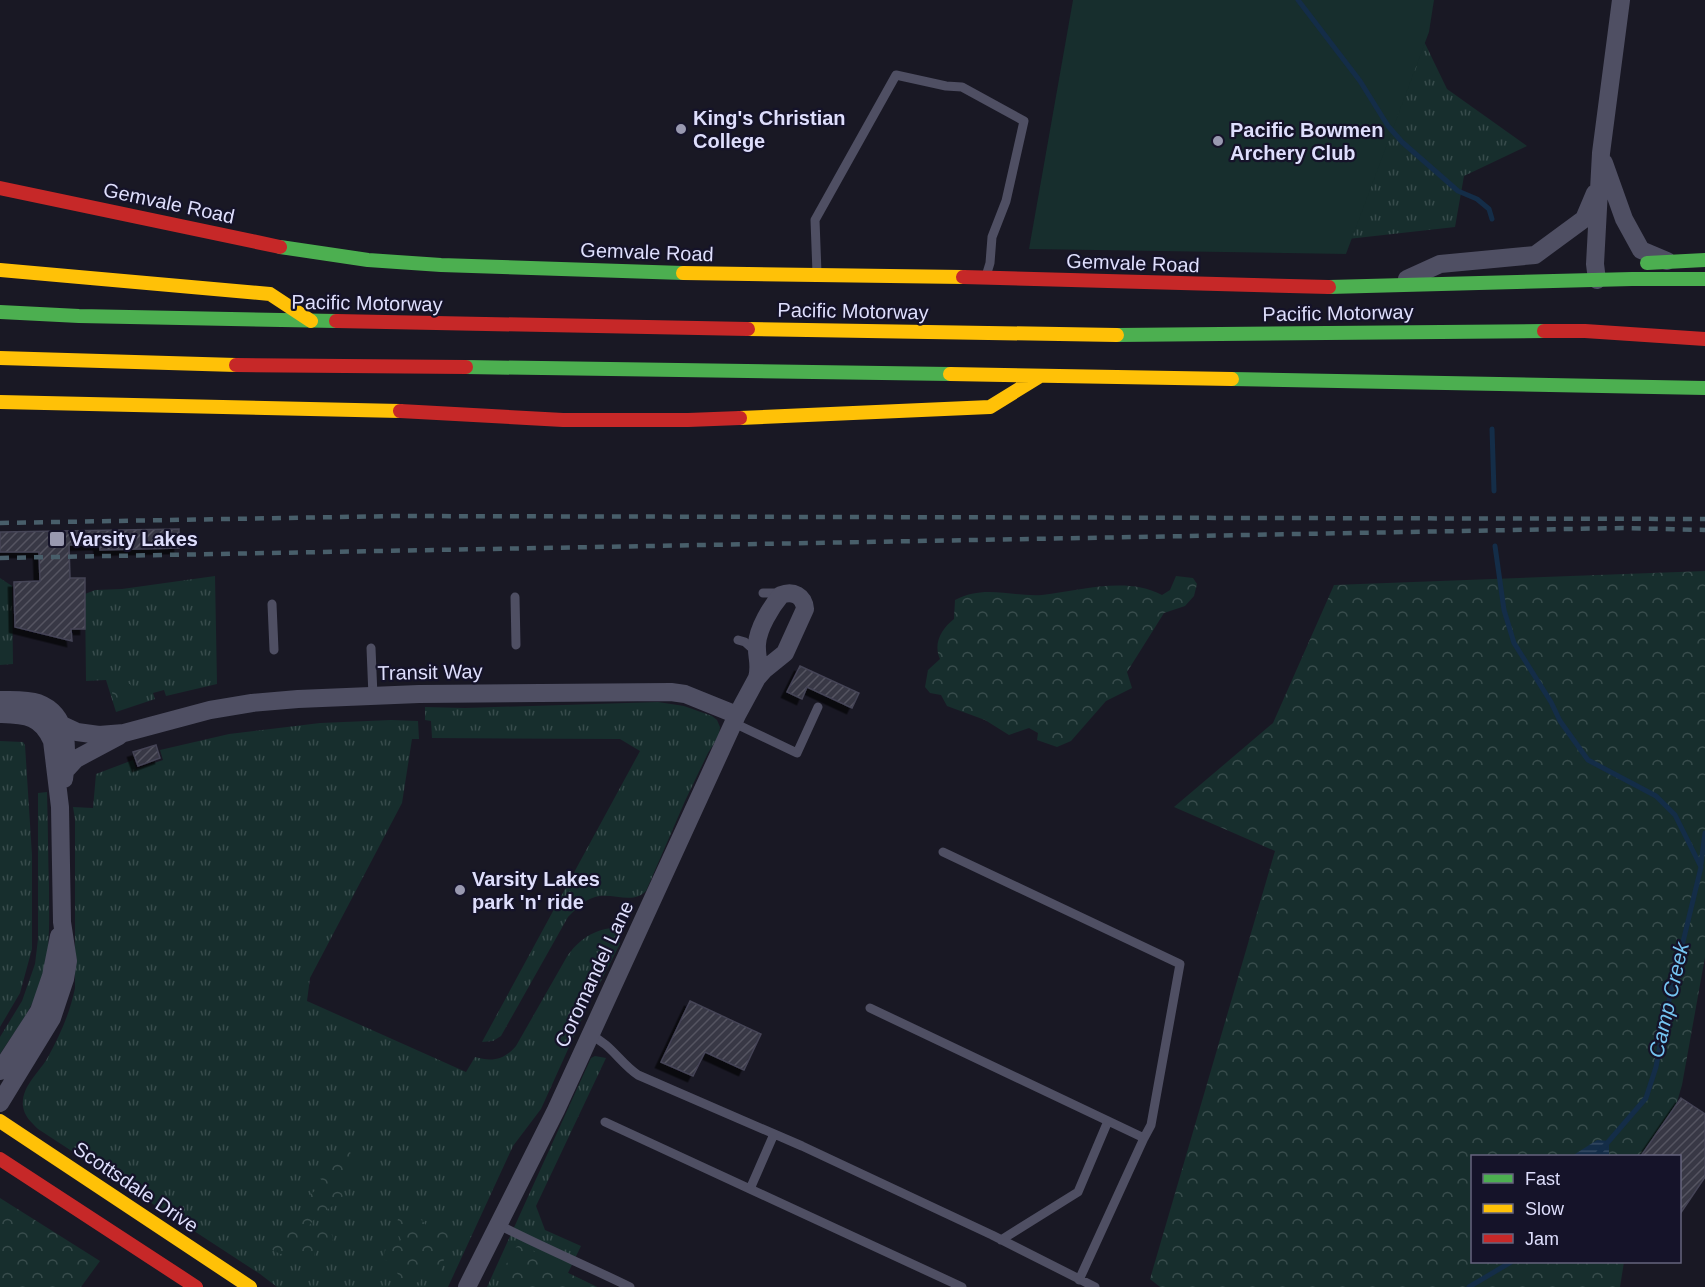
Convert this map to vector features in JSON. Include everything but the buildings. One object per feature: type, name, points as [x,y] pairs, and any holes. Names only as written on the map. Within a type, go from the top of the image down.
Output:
[{"type":"main road","name":"Gemvale Road","points":[[0,188],[276,246],[368,260],[453,266],[985,277],[1300,288],[1596,268],[1705,279]]},
{"type":"main road","points":[[1638,263],[1705,260]]},
{"type":"main road","name":"Gemvale Road","points":[[1300,288],[1553,267]]},
{"type":"main road","points":[[0,270],[270,294],[311,321]]},
{"type":"main road","name":"Pacific Motorway","points":[[0,312],[311,321],[1102,335],[1586,331],[1705,339]]},
{"type":"main road","points":[[0,358],[277,366],[562,367],[1705,388]]},
{"type":"main road","points":[[0,402],[441,412],[563,420],[688,420],[990,406],[1041,376]]},
{"type":"main road","name":"Scottsdale Drive","points":[[0,1121],[250,1287]]},
{"type":"main road","points":[[0,1159],[196,1287]]},
{"type":"street","points":[[1596,268],[1601,153],[1621,0]]},
{"type":"street","points":[[1601,153],[1624,219],[1636,242],[1641,250],[1669,262]]},
{"type":"street","points":[[1407,279],[1440,264],[1535,255],[1584,219],[1599,182]]},
{"type":"street","name":"Coromandel Lane","points":[[467,1287],[591,1035],[735,719],[757,678],[769,665],[781,658],[805,609],[800,597],[795,594],[781,595],[758,637],[756,646],[760,662],[757,678]]},
{"type":"street","name":"Transit Way","points":[[62,725],[77,732],[99,735],[124,733],[210,710],[252,703],[373,696],[671,692],[686,694],[735,719]]},
{"type":"street","points":[[0,700],[25,700],[39,703],[51,710],[62,725],[67,740],[60,807]]},
{"type":"street","points":[[0,714],[31,717],[38,720],[52,741],[60,807],[62,922],[68,961],[59,999],[42,1035],[0,1103]]},
{"type":"street","name":"Transit Way","points":[[65,771],[76,759],[124,733]]},
{"type":"street","points":[[0,1071],[39,1011],[51,976],[62,922]]},
{"type":"lane","points":[[817,275],[815,220],[896,75],[946,86],[962,87],[1024,121],[1006,201],[992,237],[990,263],[985,277]]},
{"type":"lane","points":[[763,593],[786,593]]},
{"type":"lane","points":[[515,597],[516,645]]},
{"type":"lane","points":[[272,603],[274,650]]},
{"type":"lane","points":[[738,640],[745,642],[766,659],[772,661],[781,658]]},
{"type":"lane","points":[[371,648],[373,696]]},
{"type":"lane","points":[[735,719],[797,753],[818,707]]},
{"type":"lane","points":[[943,852],[1180,964],[1150,1125],[1079,1280]]},
{"type":"lane","points":[[870,1008],[1144,1138]]},
{"type":"lane","points":[[591,1035],[610,1047],[629,1069],[638,1074],[774,1134],[1001,1240],[1095,1287]]},
{"type":"lane","points":[[1001,1240],[1078,1192],[1108,1121]]},
{"type":"lane","points":[[605,1122],[962,1287]]},
{"type":"lane","points":[[750,1189],[774,1134]]},
{"type":"lane","points":[[498,1225],[630,1287]]},
{"type":"green space","name":"Pacific Bowmen Archery Club","points":[[1073,0],[1434,0],[1429,32],[1346,254],[1029,249]]},
{"type":"green space","points":[[1419,31],[1447,89],[1527,146],[1464,176],[1455,227],[1330,241]]},
{"type":"green space","points":[[1705,571],[1705,957],[1682,1085],[1672,1119],[1648,1155],[1471,1155],[1471,1263],[1624,1263],[1620,1287],[1160,1287],[1150,1279],[1275,851],[1174,807],[1273,723],[1334,585]]},
{"type":"green space","points":[[215,576],[217,684],[166,696],[164,690],[153,693],[155,699],[116,712],[106,680],[86,681],[85,594],[95,590],[122,589]]},
{"type":"green space","points":[[1176,576],[1193,578],[1197,584],[1194,596],[1185,606],[1164,613],[1127,672],[1132,688],[1106,701],[1071,741],[1057,747],[1037,740],[1038,733],[1029,728],[1009,735],[985,720],[947,706],[941,695],[930,693],[925,687],[928,670],[940,659],[937,648],[939,637],[954,619],[955,600],[966,595],[998,592],[1042,595],[1103,586],[1133,586],[1162,595],[1170,590]]},
{"type":"green space","points":[[0,578],[12,586],[13,664],[0,665]]},
{"type":"green space","points":[[115,684],[130,684],[135,693],[128,695],[133,701],[117,708],[111,687]]},
{"type":"green space","points":[[658,702],[684,706],[712,716],[720,727],[719,736],[708,753],[685,801],[646,891],[629,898],[595,897],[577,908],[568,917],[501,1036],[493,1041],[482,1042],[640,751],[620,739],[432,738],[431,721],[425,720],[425,707],[465,708]]},
{"type":"green space","points":[[418,721],[419,739],[412,739],[402,803],[310,978],[307,1001],[466,1072],[475,1057],[497,1059],[516,1046],[565,960],[579,943],[597,931],[612,928],[618,934],[620,944],[584,1014],[541,1109],[513,1146],[448,1287],[277,1287],[38,1129],[25,1113],[23,1099],[25,1092],[45,1063],[57,1040],[75,988],[75,819],[73,807],[93,808],[96,774],[133,760],[136,769],[163,760],[160,750],[229,734],[320,723]]},
{"type":"green space","points":[[0,741],[23,742],[25,745],[32,855],[32,949],[20,993],[0,1027]]},
{"type":"green space","points":[[47,792],[49,936],[44,972],[33,1002],[0,1054],[0,1037],[22,1001],[35,964],[38,939],[38,793]]},
{"type":"green space","points":[[595,1056],[606,1058],[536,1206],[545,1230],[581,1246],[568,1273],[597,1287],[487,1287],[591,1058]]},
{"type":"green space","points":[[346,1150],[356,1156],[356,1165],[340,1174],[336,1184],[341,1187],[343,1196],[315,1219],[307,1229],[331,1232],[333,1239],[329,1246],[321,1250],[316,1247],[314,1256],[308,1262],[299,1260],[292,1253],[280,1254],[271,1249],[286,1220],[294,1218],[304,1209],[308,1202],[307,1197],[316,1190],[323,1189],[326,1183],[319,1178],[328,1158],[333,1152]]},
{"type":"green space","points":[[0,1198],[100,1261],[81,1287],[0,1287]]},
{"type":"green space","points":[[401,1211],[414,1212],[426,1225],[425,1233],[428,1238],[440,1231],[448,1233],[448,1243],[441,1271],[434,1275],[423,1266],[418,1271],[421,1281],[413,1284],[404,1283],[391,1264],[383,1258],[386,1248],[393,1247],[401,1240],[397,1225]]},
{"type":"green space","points":[[522,1244],[568,1273],[597,1287],[510,1287],[505,1265],[514,1256],[516,1247]]},
{"type":"water","points":[[1597,1140],[1609,1141],[1609,1155],[1574,1155]]},
{"type":"waterway","name":"Camp Creek","points":[[1298,0],[1360,81],[1388,126],[1402,142],[1458,191],[1477,199],[1489,209],[1492,219]]},
{"type":"waterway","name":"Camp Creek","points":[[1492,429],[1494,491]]},
{"type":"waterway","name":"Camp Creek","points":[[1495,546],[1504,610],[1514,643],[1551,702],[1560,721],[1588,760],[1656,796],[1675,815],[1701,867],[1665,1017],[1656,1067],[1646,1098],[1597,1155]]},
{"type":"waterway","points":[[1701,864],[1705,833]]},
{"type":"waterway","name":"Camp Creek","points":[[1469,1287],[1509,1263]]},
{"type":"railway","points":[[0,523],[396,516],[1705,519]]},
{"type":"railway","points":[[0,558],[1623,528],[1705,530]]},
{"type":"traffic: fast","points":[[280,247],[368,260],[441,265],[683,273]]},
{"type":"traffic: fast","points":[[1647,263],[1705,260]]},
{"type":"traffic: fast","points":[[1329,287],[1705,279]]},
{"type":"traffic: fast","points":[[0,312],[79,316],[336,321]]},
{"type":"traffic: fast","points":[[1117,335],[1544,331]]},
{"type":"traffic: fast","points":[[466,367],[950,374]]},
{"type":"traffic: fast","points":[[1232,379],[1705,388]]},
{"type":"traffic: slow","points":[[0,270],[270,294],[311,321]]},
{"type":"traffic: slow","points":[[683,273],[963,277]]},
{"type":"traffic: slow","points":[[748,329],[1117,335]]},
{"type":"traffic: slow","points":[[0,358],[236,365]]},
{"type":"traffic: slow","points":[[950,374],[1232,379]]},
{"type":"traffic: slow","points":[[740,418],[990,407],[1040,376]]},
{"type":"traffic: slow","points":[[0,402],[400,411]]},
{"type":"traffic: slow","points":[[0,1121],[250,1287]]},
{"type":"traffic: jam","points":[[0,188],[280,247]]},
{"type":"traffic: jam","points":[[963,277],[1329,287]]},
{"type":"traffic: jam","points":[[336,321],[748,329]]},
{"type":"traffic: jam","points":[[1544,331],[1585,331],[1705,339]]},
{"type":"traffic: jam","points":[[236,365],[466,367]]},
{"type":"traffic: jam","points":[[400,411],[563,420],[740,418]]},
{"type":"traffic: jam","points":[[0,1159],[196,1287]]},
{"type":"place","name":"King's Christian College","points":[[681,129]]},
{"type":"place","name":"Pacific Bowmen Archery Club","points":[[1218,141]]},
{"type":"place","name":"Varsity Lakes","points":[[57,539]]},
{"type":"place","name":"Varsity Lakes park 'n' ride","points":[[460,890]]}]
